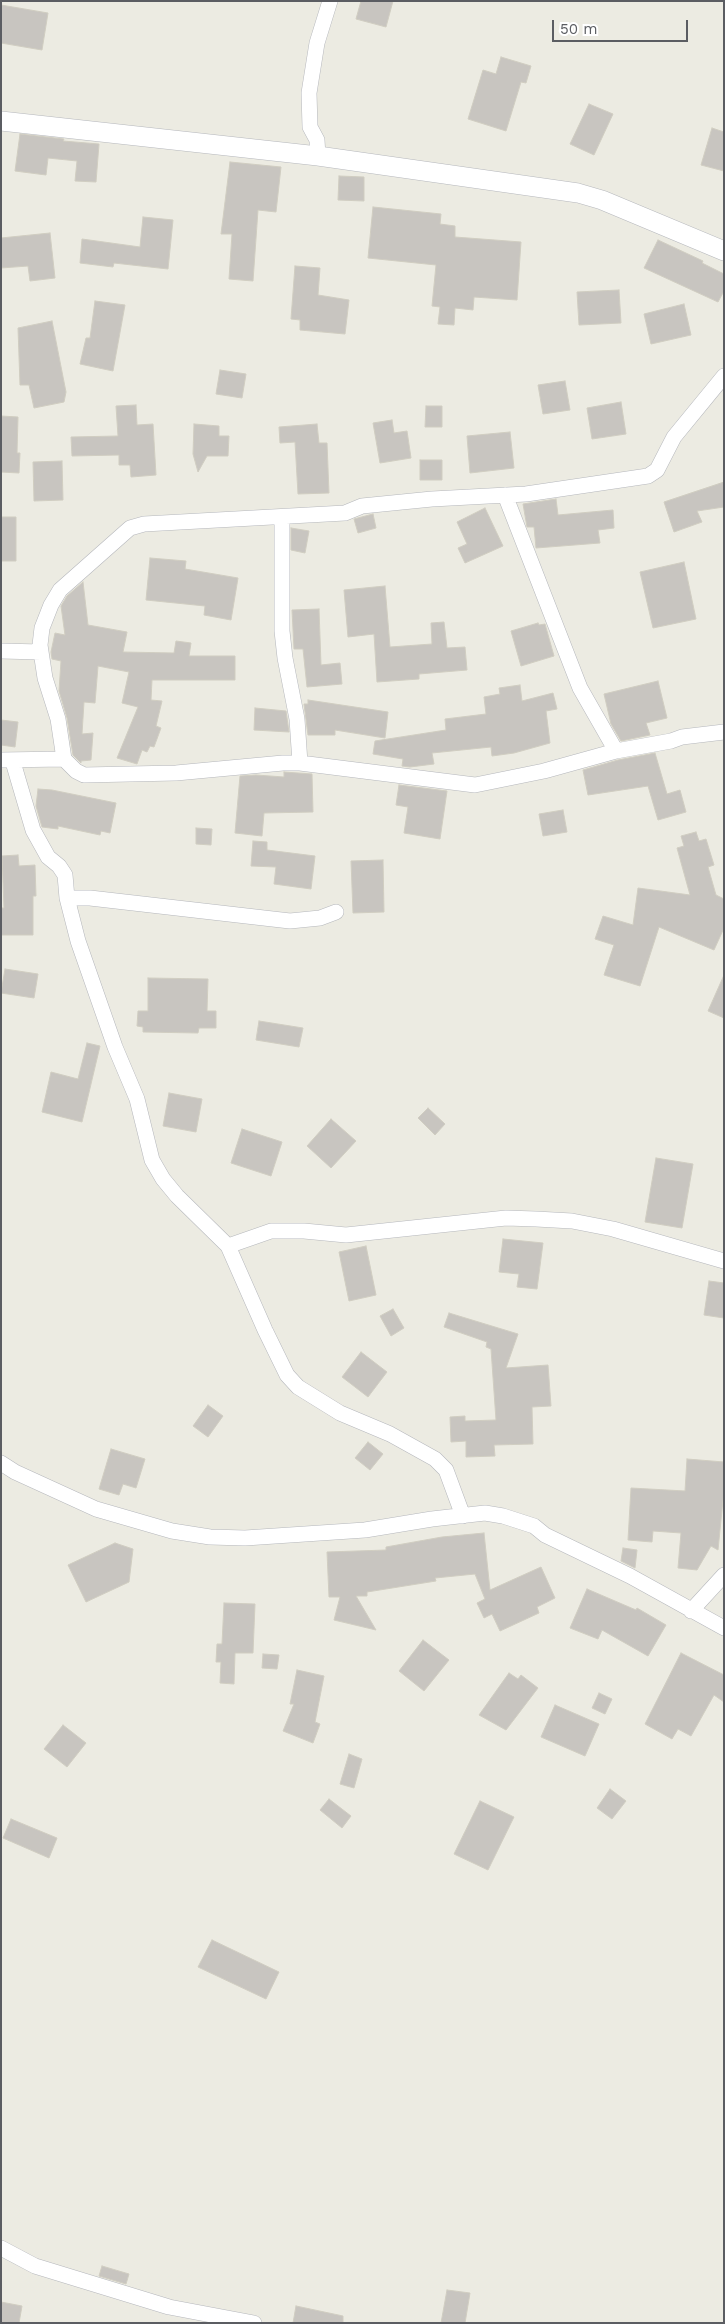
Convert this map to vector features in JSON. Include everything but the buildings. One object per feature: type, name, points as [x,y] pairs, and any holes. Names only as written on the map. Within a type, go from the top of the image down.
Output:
[{"type":"street","points":[[318,156],[317,140],[310,127],[309,93],[316,43],[330,1]]},
{"type":"street","points":[[1,121],[318,156],[578,193],[602,200],[724,251]]},
{"type":"street","points":[[724,376],[674,436],[657,470],[648,476],[526,494],[362,506],[345,513],[282,518],[144,524],[130,528],[60,590],[51,605],[42,628],[41,652],[45,678],[58,719],[64,759],[76,771],[84,775],[176,773],[300,763],[475,785],[544,771],[616,751],[671,741],[682,737],[724,732]]},
{"type":"street","points":[[505,495],[580,688],[616,751]]},
{"type":"street","points":[[282,518],[282,631],[296,719],[300,763]]},
{"type":"street","points":[[1,651],[41,652]]},
{"type":"street","points":[[64,759],[7,761],[34,830],[48,857],[63,871],[67,898],[78,941],[115,1047],[137,1099],[152,1160],[163,1179],[177,1196],[228,1246],[265,1330],[288,1375],[298,1387],[340,1414],[390,1434],[435,1459],[446,1470],[463,1516]]},
{"type":"street","points":[[67,898],[90,898],[290,921],[320,918],[336,912]]},
{"type":"street","points":[[228,1246],[271,1231],[304,1231],[346,1235],[506,1218],[572,1221],[613,1229],[724,1261]]},
{"type":"street","points":[[1,1463],[15,1472],[96,1508],[172,1531],[210,1537],[245,1538],[365,1530],[485,1513],[503,1516],[534,1526],[545,1535],[630,1576],[724,1628]]},
{"type":"street","points":[[691,1611],[724,1575]]},
{"type":"street","points":[[1,2248],[35,2266],[169,2307],[254,2323]]}]
